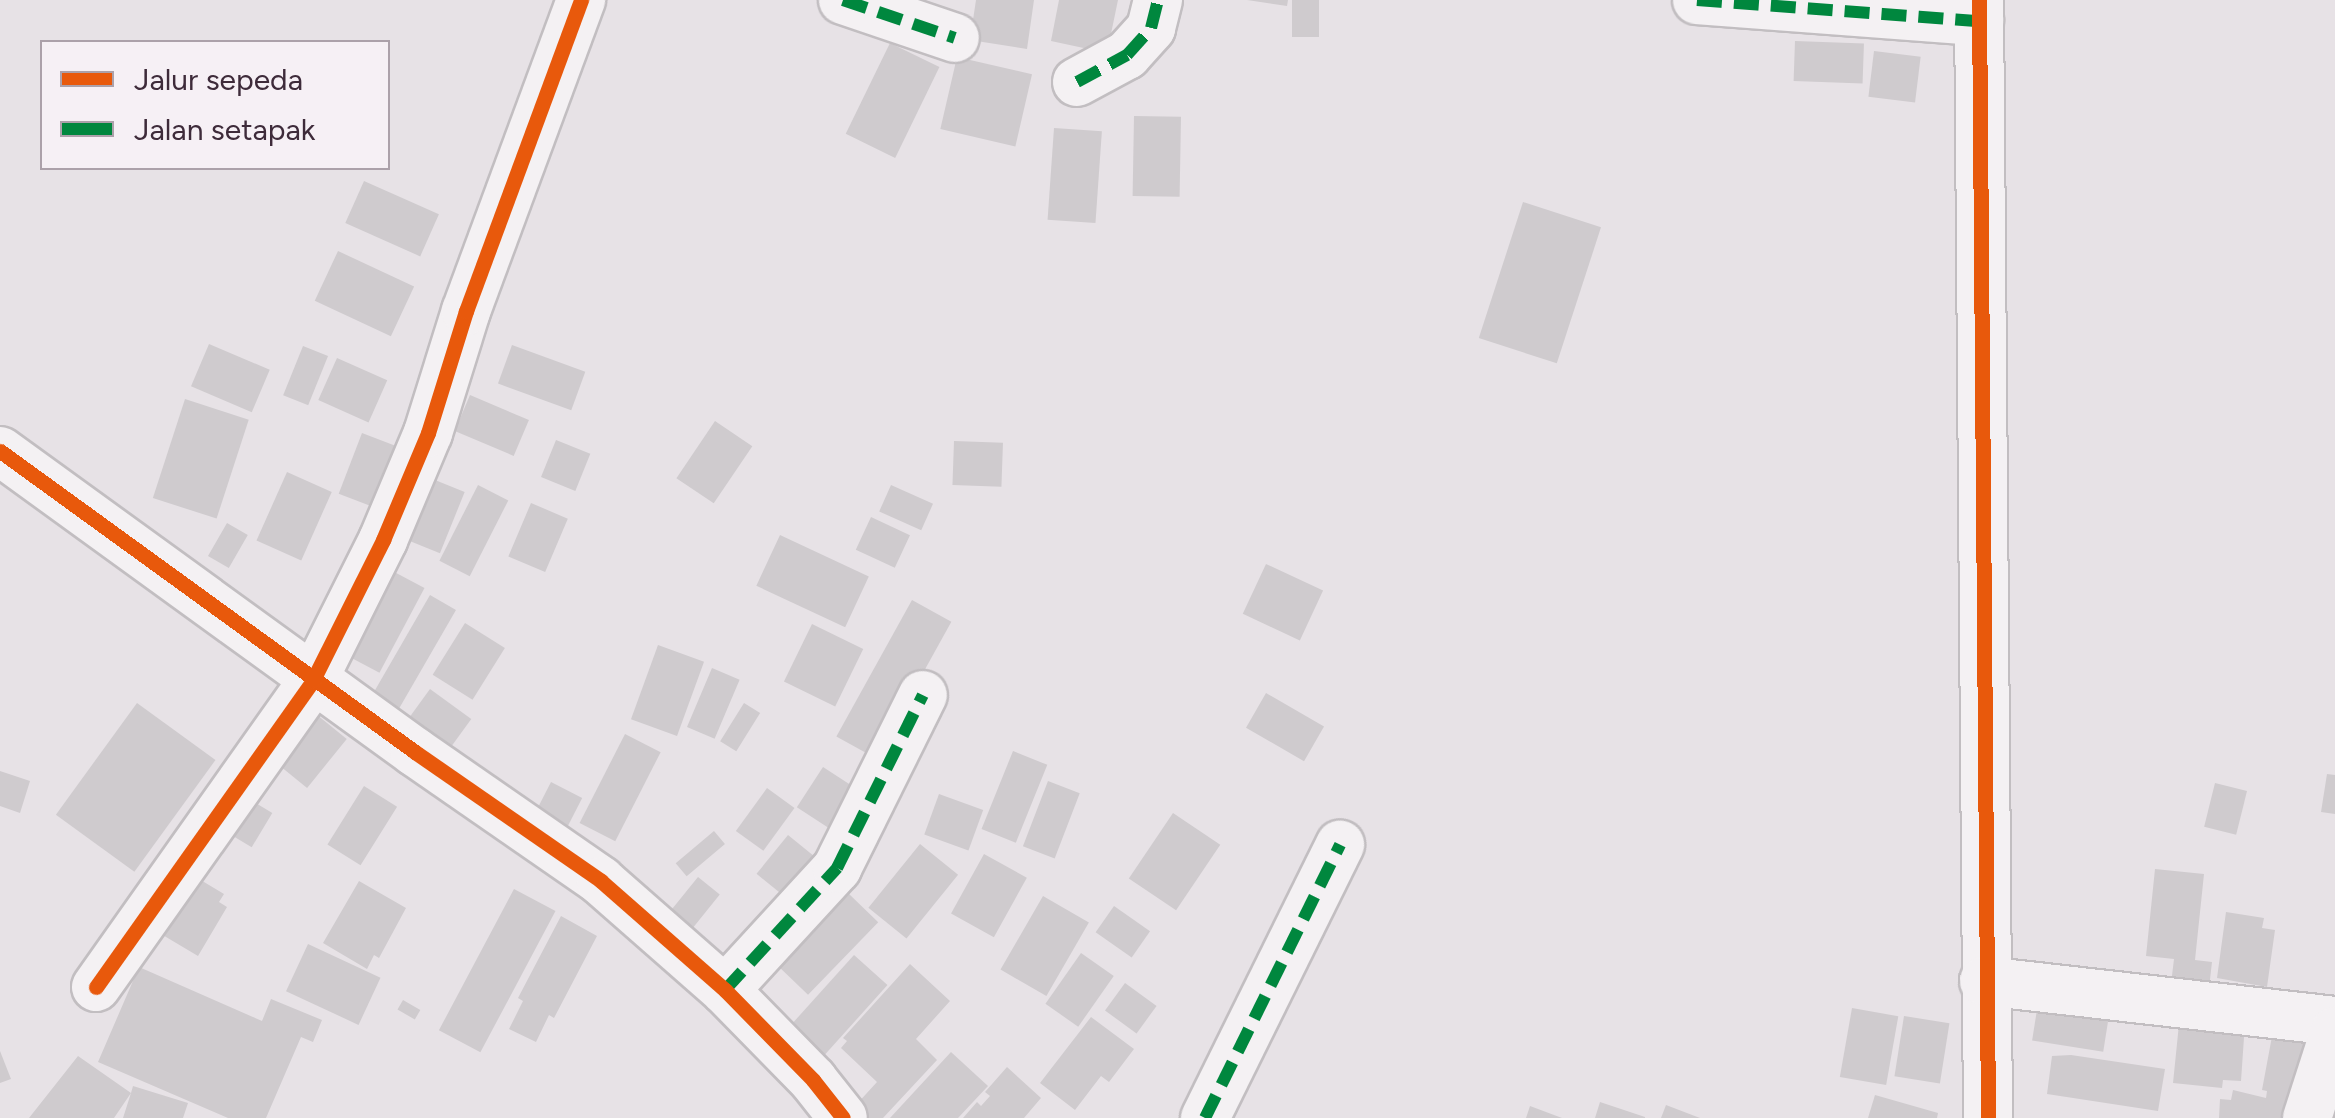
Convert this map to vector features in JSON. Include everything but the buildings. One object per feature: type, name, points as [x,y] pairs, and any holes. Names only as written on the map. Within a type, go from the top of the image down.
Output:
[{"type":"street","points":[[96,987],[314,680],[383,540],[428,434],[466,311],[582,0]]},
{"type":"street","points":[[842,0],[955,38]]},
{"type":"street","points":[[1077,82],[1127,55],[1151,28],[1158,0]]},
{"type":"street","points":[[1697,0],[1979,10],[1988,1118]]},
{"type":"street","points":[[0,450],[314,680],[601,881],[725,990],[813,1080],[843,1118]]},
{"type":"street","points":[[725,990],[837,868],[923,696]]},
{"type":"street","points":[[1205,1118],[1340,845]]},
{"type":"street","points":[[1984,981],[2335,1021]]},
{"type":"street","points":[[2307,1118],[2335,1032]]},
{"type":"marked path","points":[[843,0],[955,38]]},
{"type":"marked path","points":[[1077,82],[1127,55],[1151,28],[1158,0]]},
{"type":"marked path","points":[[1697,0],[1979,21]]},
{"type":"marked path","points":[[725,990],[837,868],[923,695]]},
{"type":"marked path","points":[[1205,1118],[1340,845]]},
{"type":"cycle path","points":[[96,987],[313,680],[383,540],[428,433],[466,311],[581,0]]},
{"type":"cycle path","points":[[1979,0],[1988,1118]]},
{"type":"cycle path","points":[[0,451],[415,752],[601,881],[725,990],[813,1080],[843,1118]]}]
